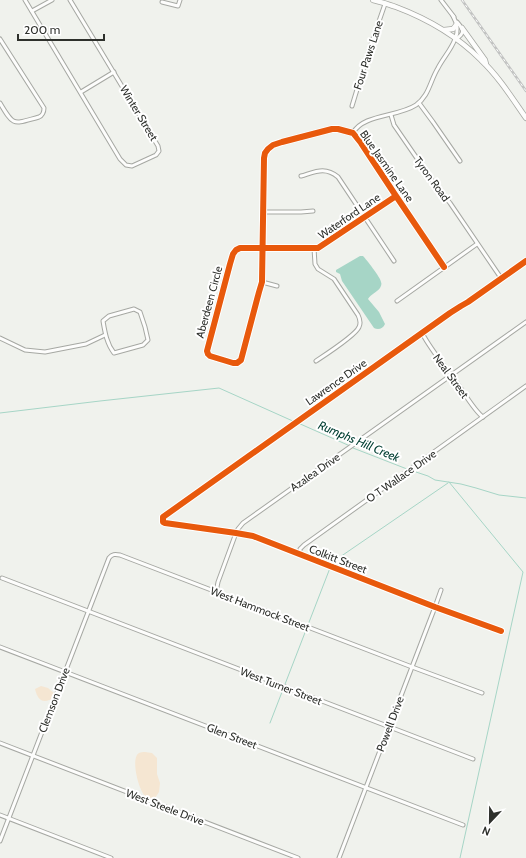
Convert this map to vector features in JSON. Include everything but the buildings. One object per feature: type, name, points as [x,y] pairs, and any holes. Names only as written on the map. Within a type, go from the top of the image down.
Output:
[{"type":"main road","points":[[373,0],[418,16],[444,30],[456,39],[486,66],[526,118]]},
{"type":"main road","points":[[444,30],[453,29],[457,24]]},
{"type":"main road","points":[[462,28],[485,60],[486,66]]},
{"type":"street","name":"Winter Street","points":[[25,0],[124,164],[132,166],[156,155],[159,151],[158,146],[70,0]]},
{"type":"street","points":[[32,11],[52,0]]},
{"type":"street","points":[[162,2],[178,6],[180,0]]},
{"type":"street","points":[[353,133],[356,128],[365,122],[405,111],[419,103],[428,91],[438,68],[456,39],[462,34],[462,28],[441,0]]},
{"type":"street","name":"Four Paws Lane","points":[[352,106],[385,4]]},
{"type":"street","points":[[453,16],[457,24],[456,39]]},
{"type":"street","points":[[0,39],[44,110],[43,114],[39,117],[20,122],[13,122],[8,117],[0,103]]},
{"type":"street","points":[[81,92],[114,72]]},
{"type":"street","points":[[419,103],[460,161]]},
{"type":"street","name":"Tyron Road","points":[[391,115],[394,125],[501,278]]},
{"type":"street","name":"Blue Jasmine Lane","points":[[263,248],[264,158],[267,148],[282,142],[332,129],[338,129],[353,133],[444,267]]},
{"type":"street","points":[[300,176],[324,170],[338,177],[394,261]]},
{"type":"street","name":"Waterford Lane","points":[[263,248],[321,247],[396,196]]},
{"type":"street","points":[[264,212],[312,211]]},
{"type":"street","points":[[397,301],[476,243]]},
{"type":"street","name":"Aberdeen Circle","points":[[240,248],[263,248],[262,282],[241,360],[237,363],[233,363],[210,356],[207,350],[233,254],[236,250],[240,248]]},
{"type":"street","points":[[314,248],[315,264],[318,269],[334,279],[360,320],[360,326],[354,334],[316,361]]},
{"type":"street","name":"Lawrence Drive","points":[[163,522],[163,517],[526,261]]},
{"type":"street","points":[[262,282],[278,286]]},
{"type":"street","points":[[134,308],[140,312],[146,326],[148,340],[143,345],[114,353],[105,335],[103,322],[109,316],[134,308]]},
{"type":"street","name":"Azalea Drive","points":[[216,592],[218,582],[240,526],[526,322]]},
{"type":"street","name":"Neal Street","points":[[422,333],[451,376],[478,413],[483,417]]},
{"type":"street","points":[[0,338],[25,350],[45,352],[86,344],[105,335]]},
{"type":"street","name":"O T Wallace Drive","points":[[300,555],[300,549],[304,544],[526,386]]},
{"type":"street","name":"Colkitt Street","points":[[163,522],[253,536],[500,631]]},
{"type":"street","name":"West Hammock Street","points":[[108,558],[115,554],[120,555],[412,668],[482,693]]},
{"type":"street","name":"Clemson Drive","points":[[0,842],[108,558]]},
{"type":"street","name":"West Turner Street","points":[[2,578],[473,759]]},
{"type":"street","name":"Powell Drive","points":[[339,858],[435,607],[440,590]]},
{"type":"street","name":"Glen Street","points":[[0,647],[463,825]]},
{"type":"street","name":"West Steele Drive","points":[[0,744],[298,858]]},
{"type":"street","points":[[0,815],[111,858]]},
{"type":"shaded area","points":[[360,256],[363,256],[367,261],[379,277],[381,283],[380,288],[368,299],[379,312],[385,324],[380,329],[374,328],[342,281],[340,274],[336,272],[336,270]]},
{"type":"shaded area","points":[[41,686],[48,688],[55,694],[55,697],[48,701],[40,699],[35,689]]},
{"type":"shaded area","points":[[141,752],[152,753],[157,758],[157,774],[160,783],[159,792],[153,799],[147,798],[143,794],[136,775],[136,756]]},
{"type":"waterway","name":"Rumphs Hill Creek","points":[[0,413],[219,388],[295,422]]},
{"type":"waterway","name":"Rumphs Hill Creek","points":[[298,423],[350,446]]},
{"type":"waterway","name":"Rumphs Hill Creek","points":[[353,448],[407,469]]},
{"type":"waterway","name":"Rumphs Hill Creek","points":[[410,470],[435,480],[461,484],[499,495],[526,498]]},
{"type":"waterway","points":[[449,482],[523,572],[460,858]]},
{"type":"waterway","points":[[332,565],[337,559],[448,483]]},
{"type":"waterway","points":[[270,723],[330,568]]},
{"type":"railway","points":[[462,0],[526,91]]},
{"type":"cycle path","points":[[396,196],[318,248],[240,248],[236,250],[230,264],[207,351],[208,354],[210,356],[233,363],[237,363],[241,360],[262,282],[264,158],[265,153],[273,145],[332,129],[353,133],[361,143],[444,267]]},
{"type":"cycle path","points":[[501,631],[253,536],[165,523],[163,522],[163,517],[450,313],[526,261]]}]
